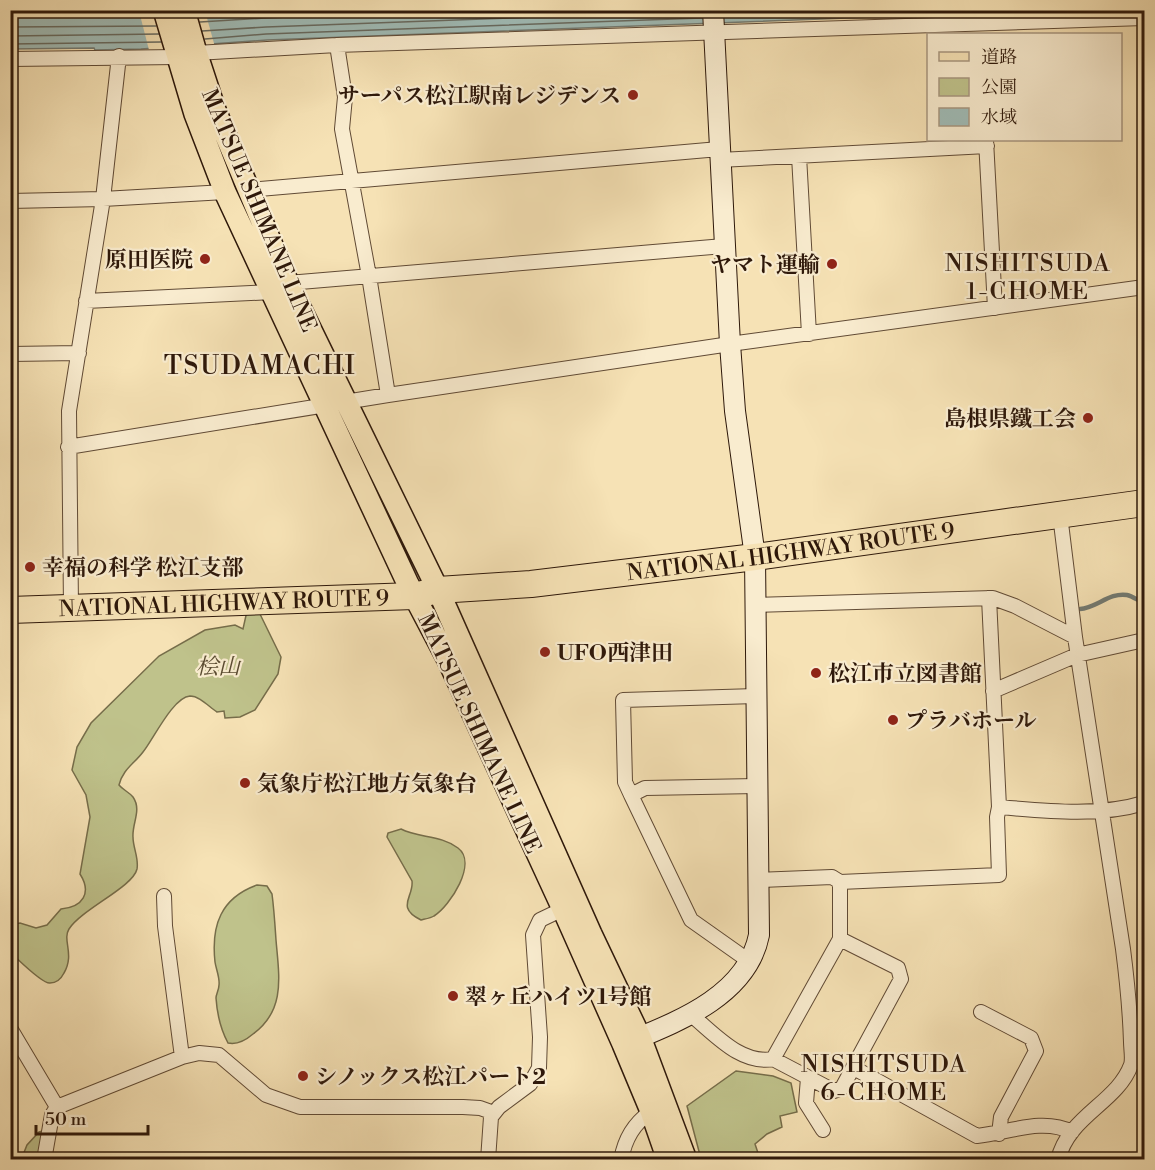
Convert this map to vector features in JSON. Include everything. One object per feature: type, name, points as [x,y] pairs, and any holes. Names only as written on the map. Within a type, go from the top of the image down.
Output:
[{"type":"highway","name":"NATIONAL HIGHWAY ROUTE 9","points":[[10,595],[71,600],[420,590],[531,584],[755,557],[1144,503]]},
{"type":"highway","name":"NATIONAL HIGHWAY ROUTE 9","points":[[10,610],[71,600]]},
{"type":"main road","name":"MATSUE SHIMANE LINE","points":[[164,10],[215,110],[249,190],[280,287],[325,406],[587,923],[632,1041],[651,1111],[668,1160]]},
{"type":"main road","name":"MATSUE SHIMANE LINE","points":[[184,10],[186,52],[195,114],[225,192],[346,402],[449,662],[563,909],[632,1041],[686,1160]]},
{"type":"street","points":[[632,1041],[690,1014],[724,992],[754,953],[759,935],[755,557],[735,411],[724,246],[713,10]]},
{"type":"street","points":[[10,59],[714,32],[984,29],[1144,18]]},
{"type":"street","points":[[337,45],[345,97],[342,129],[388,395]]},
{"type":"street","points":[[71,600],[69,411],[103,199],[119,56]]},
{"type":"street","points":[[249,190],[350,180],[719,154],[799,156],[986,143],[995,308]]},
{"type":"street","points":[[799,156],[808,334]]},
{"type":"street","points":[[10,201],[103,199],[225,192]]},
{"type":"street","points":[[86,301],[280,287],[369,276],[724,246]]},
{"type":"street","points":[[68,447],[388,395],[730,344],[1144,287]]},
{"type":"street","points":[[10,354],[79,353]]},
{"type":"street","points":[[1058,1160],[1072,1132],[1081,1120],[1121,1083],[1138,1063],[1123,950],[1077,655],[1060,515]]},
{"type":"street","points":[[755,605],[990,598],[1005,601],[1075,638]]},
{"type":"street","points":[[759,880],[832,877],[840,882],[999,875],[997,817],[999,807],[990,598]]},
{"type":"street","points":[[993,691],[1077,655],[1144,640]]},
{"type":"street","points":[[749,961],[691,920],[625,783],[623,700],[756,696]]},
{"type":"street","points":[[631,795],[645,788],[757,786]]},
{"type":"street","points":[[999,807],[1045,811],[1100,810],[1129,808],[1144,803]]},
{"type":"street","points":[[773,1059],[840,939],[840,882]]},
{"type":"street","points":[[164,896],[165,926],[182,1057]]},
{"type":"street","points":[[488,1160],[490,1122],[494,1113],[530,1084],[539,1068],[540,1037],[533,935],[540,920],[563,909]]},
{"type":"street","points":[[690,1014],[742,1056],[761,1061],[773,1059],[834,1091],[839,1090],[854,1068],[901,979],[898,968],[840,939]]},
{"type":"street","points":[[981,1012],[1031,1038],[1036,1051],[1001,1117],[999,1134]]},
{"type":"street","points":[[10,1028],[57,1107]]},
{"type":"street","points":[[44,1160],[52,1115],[57,1107],[182,1057],[199,1053],[219,1055],[266,1095],[300,1107],[463,1107],[480,1108],[494,1113]]},
{"type":"street","points":[[854,1068],[976,1136],[1045,1125],[1060,1126],[1072,1132]]},
{"type":"street","points":[[808,1078],[806,1103],[823,1130]]},
{"type":"street","points":[[621,1160],[628,1134],[640,1119],[651,1111]]},
{"type":"green space","name":"桧山","points":[[258,610],[281,657],[278,674],[255,710],[240,717],[225,718],[224,711],[217,712],[194,696],[184,698],[170,711],[143,752],[126,771],[119,785],[136,802],[137,812],[133,837],[137,869],[127,883],[75,921],[67,933],[69,954],[67,966],[61,977],[52,983],[42,980],[11,953],[10,925],[20,923],[36,928],[47,925],[61,909],[75,905],[83,898],[85,887],[80,874],[90,817],[86,795],[72,770],[77,747],[91,723],[159,656],[205,630],[235,625],[243,629],[247,611]]},
{"type":"green space","points":[[401,829],[444,841],[458,848],[463,855],[465,864],[460,884],[440,911],[430,918],[421,920],[409,911],[407,906],[412,881],[387,837],[388,833]]},
{"type":"green space","points":[[257,885],[267,886],[272,894],[279,979],[276,1003],[264,1025],[244,1040],[228,1043],[221,1027],[216,996],[219,989],[214,949],[217,925],[227,905],[235,897]]},
{"type":"green space","points":[[736,1071],[773,1076],[791,1083],[797,1112],[780,1116],[782,1127],[767,1134],[755,1144],[760,1159],[701,1159],[687,1106]]},
{"type":"green space","points":[[43,1131],[38,1159],[21,1160],[27,1145],[39,1132]]},
{"type":"water","points":[[10,11],[1058,11],[985,13],[983,18],[978,13],[267,40],[95,50],[94,48],[11,49]]},
{"type":"pier","points":[[139,11],[205,11],[215,47],[149,50]]},
{"type":"waterway","points":[[1080,609],[1121,595],[1144,603]]},
{"type":"place","name":"サーパス松江駅南レジデンス","points":[[633,95]]},
{"type":"place","name":"原田医院","points":[[205,259]]},
{"type":"place","name":"ヤマト運輸","points":[[832,264]]},
{"type":"place","name":"島根県鐵工会","points":[[1088,418]]},
{"type":"place","name":"幸福の科学 松江支部","points":[[30,567]]},
{"type":"place","name":"UFO西津田","points":[[545,652]]},
{"type":"place","name":"松江市立図書館","points":[[816,673]]},
{"type":"place","name":"プラバホール","points":[[893,720]]},
{"type":"place","name":"気象庁松江地方気象台","points":[[245,783]]},
{"type":"place","name":"翠ヶ丘ハイツ1号館","points":[[453,996]]},
{"type":"place","name":"シノックス松江パート2","points":[[303,1076]]},
{"type":"district","name":"NISHITSUDA 1-CHOME","points":[[1028,277]]},
{"type":"district","name":"TSUDAMACHI","points":[[260,365]]},
{"type":"district","name":"NISHITSUDA 6-CHOME","points":[[884,1078]]}]
